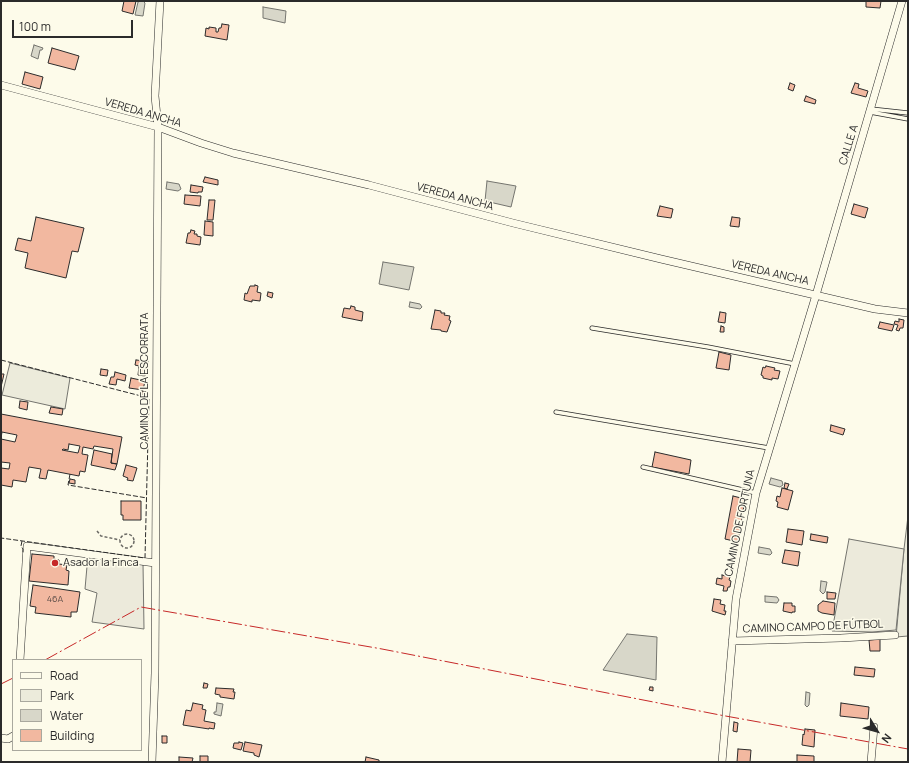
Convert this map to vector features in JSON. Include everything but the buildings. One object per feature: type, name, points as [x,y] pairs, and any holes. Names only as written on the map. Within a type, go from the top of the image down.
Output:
[{"type":"street","name":"CAMINO DE LA ESCORRATA","points":[[152,762],[155,673],[158,127],[155,96],[160,1]]},
{"type":"street","name":"CALLE A","points":[[816,295],[902,1]]},
{"type":"street","name":"VEREDA ANCHA","points":[[1,85],[158,127],[233,154],[369,185],[528,227],[874,309],[908,313]]},
{"type":"street","name":"CAMINO DE FORTUNA","points":[[722,762],[736,599],[756,493],[816,295]]},
{"type":"street","points":[[20,659],[27,546],[155,563]]},
{"type":"street","name":"CAMINO CAMPO DE FÚTBOL","points":[[732,641],[895,635]]},
{"type":"street","points":[[871,762],[874,727]]},
{"type":"street","points":[[1,738],[8,739],[12,737]]},
{"type":"lane","points":[[871,110],[908,113]]},
{"type":"lane","points":[[871,110],[908,119]]},
{"type":"lane","points":[[592,328],[708,347],[795,364]]},
{"type":"lane","points":[[556,412],[769,448]]},
{"type":"lane","points":[[643,467],[756,493]]},
{"type":"path","points":[[97,531],[101,536],[120,540]]},
{"type":"path","points":[[125,534],[130,535],[134,539],[134,544],[130,548],[125,548],[121,545],[120,540],[125,534]]},
{"type":"green space","points":[[10,363],[70,378],[65,409],[2,395]]},
{"type":"green space","points":[[908,516],[908,636],[896,637],[904,549]]},
{"type":"shaded area","points":[[849,539],[904,549],[896,630],[872,632],[832,631]]},
{"type":"shaded area","points":[[88,555],[143,563],[144,629],[92,622],[97,593],[85,589]]},
{"type":"water","points":[[140,1],[145,3],[143,16],[135,15],[138,2]]},
{"type":"water","points":[[263,7],[286,11],[285,23],[263,18]]},
{"type":"water","points":[[34,45],[43,48],[40,50],[38,59],[31,56]]},
{"type":"water","points":[[487,181],[516,186],[511,207],[485,201]]},
{"type":"water","points":[[167,182],[179,184],[181,189],[178,191],[166,189]]},
{"type":"water","points":[[383,262],[414,267],[409,290],[379,284]]},
{"type":"water","points":[[410,302],[420,304],[422,307],[420,309],[409,307]]},
{"type":"water","points":[[771,478],[782,481],[783,485],[780,487],[769,484]]},
{"type":"water","points":[[759,547],[770,549],[772,553],[770,555],[758,553]]},
{"type":"water","points":[[821,581],[827,582],[825,592],[823,594],[820,591]]},
{"type":"water","points":[[765,596],[777,597],[779,600],[777,603],[765,602]]},
{"type":"water","points":[[627,634],[657,637],[656,680],[603,670]]},
{"type":"water","points":[[806,692],[810,693],[809,705],[807,707],[805,705]]},
{"type":"water","points":[[217,703],[223,704],[221,716],[214,714],[214,712],[216,712]]},
{"type":"fence","points":[[1,360],[149,398],[145,558],[1,538]]},
{"type":"fence","points":[[70,474],[68,485],[147,498]]},
{"type":"fence","points":[[22,541],[21,546],[23,549],[23,554]]},
{"type":"power","points":[[47,659],[141,607],[382,649],[720,715],[908,749]]},
{"type":"power","points":[[1,684],[12,678]]},
{"type":"place","name":"Asador la Finca","points":[[55,563]]}]
